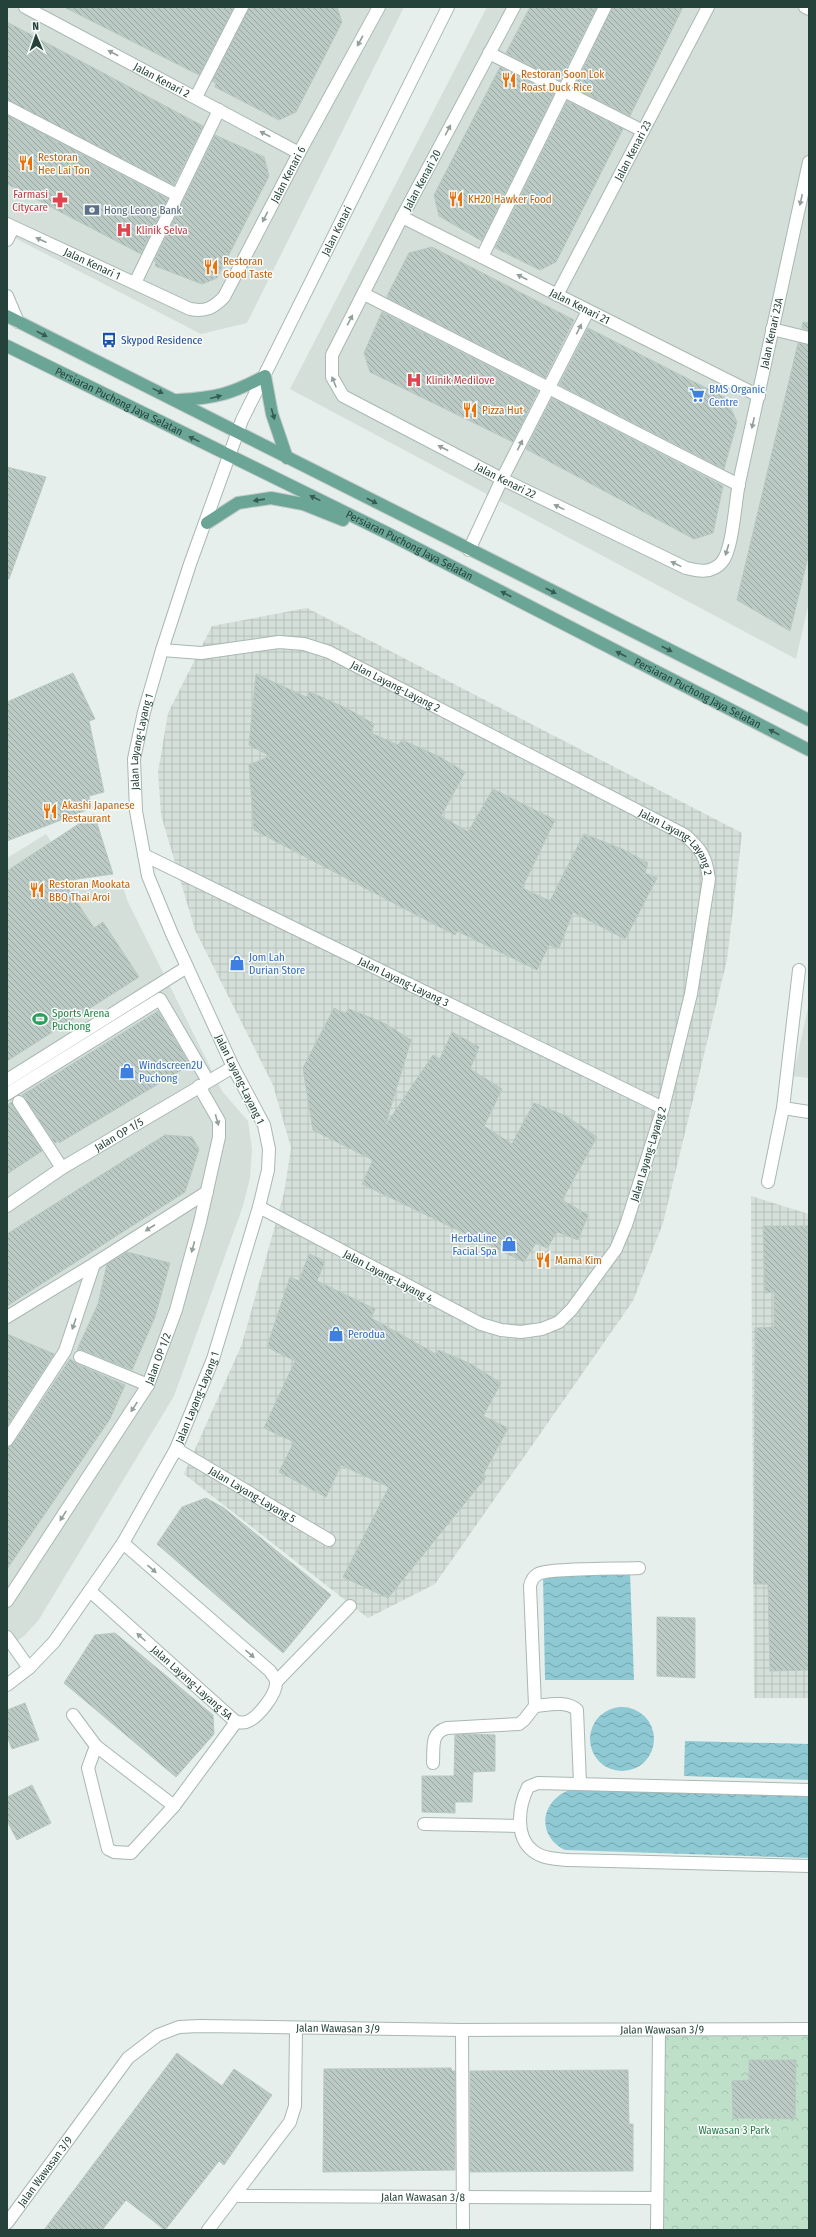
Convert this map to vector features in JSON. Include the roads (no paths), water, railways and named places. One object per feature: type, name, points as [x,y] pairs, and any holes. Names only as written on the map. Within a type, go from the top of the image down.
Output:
[{"type":"main road","name":"Persiaran Puchong Jaya Selatan","points":[[7,316],[177,400],[237,433],[809,720]]},
{"type":"main road","name":"Persiaran Puchong Jaya Selatan","points":[[7,346],[390,534],[809,750]]},
{"type":"main road","points":[[177,400],[211,399],[243,388],[265,376],[272,414],[287,458]]},
{"type":"main road","points":[[206,523],[238,503],[272,498],[303,504],[355,524],[390,534]]},
{"type":"street","name":"Jalan Kenari 2","points":[[26,7],[299,153]]},
{"type":"street","points":[[196,98],[242,7]]},
{"type":"street","name":"Jalan Kenari 6","points":[[178,304],[202,311],[214,307],[224,297],[299,153],[379,7]]},
{"type":"street","name":"Jalan Kenari","points":[[229,456],[237,433],[448,7]]},
{"type":"street","name":"Jalan Kenari 20","points":[[332,354],[402,217],[514,7]]},
{"type":"street","points":[[482,257],[605,7]]},
{"type":"street","name":"Jalan Kenari 23","points":[[557,295],[708,7]]},
{"type":"street","points":[[805,7],[809,9]]},
{"type":"street","points":[[489,53],[643,131]]},
{"type":"street","points":[[7,107],[178,195]]},
{"type":"street","points":[[135,283],[219,110]]},
{"type":"street","name":"Jalan Kenari 23A","points":[[713,570],[722,562],[727,551],[739,485],[809,162]]},
{"type":"street","name":"Jalan Kenari 21","points":[[402,217],[758,396]]},
{"type":"street","points":[[7,240],[10,226]]},
{"type":"street","name":"Jalan Kenari 1","points":[[10,226],[178,304]]},
{"type":"street","points":[[364,294],[739,485]]},
{"type":"street","points":[[7,296],[18,322]]},
{"type":"street","points":[[469,550],[502,479],[588,311]]},
{"type":"street","points":[[772,329],[809,338]]},
{"type":"street","name":"Jalan Kenari 22","points":[[332,354],[332,377],[343,396],[502,479],[686,568],[699,571],[713,570]]},
{"type":"street","name":"Jalan Layang-Layang 1","points":[[7,1685],[29,1668],[54,1642],[123,1543],[176,1449],[213,1359],[259,1207],[268,1170],[269,1149],[264,1126],[233,1067],[152,888],[136,811],[134,759],[144,712],[162,650],[190,564],[229,456]]},
{"type":"street","name":"Jalan Layang-Layang 2","points":[[162,650],[201,653],[279,642],[304,644],[329,652],[685,835],[699,847],[706,860],[709,879],[691,994],[663,1108],[626,1226],[616,1249],[572,1309],[559,1322],[542,1329],[522,1332]]},
{"type":"street","name":"Jalan Layang-Layang 3","points":[[144,855],[663,1108]]},
{"type":"street","points":[[7,1080],[187,967]]},
{"type":"street","points":[[768,1182],[783,1108],[799,970]]},
{"type":"street","name":"Jalan OP 1/2","points":[[7,1094],[160,999],[204,1084],[219,1121],[220,1137],[176,1310],[148,1385],[7,1601]]},
{"type":"street","name":"Jalan OP 1/5","points":[[7,1206],[62,1168],[233,1067]]},
{"type":"street","points":[[19,1102],[62,1168]]},
{"type":"street","points":[[783,1108],[809,1112]]},
{"type":"street","points":[[7,1317],[207,1192]]},
{"type":"street","name":"Jalan Layang-Layang 4","points":[[259,1207],[481,1324],[501,1330],[522,1332]]},
{"type":"street","points":[[7,1440],[65,1351],[94,1264]]},
{"type":"street","points":[[80,1357],[148,1385]]},
{"type":"street","name":"Jalan Layang-Layang 5","points":[[176,1449],[329,1540]]},
{"type":"street","points":[[123,1543],[270,1671],[276,1682],[350,1606]]},
{"type":"street","points":[[433,1763],[434,1737],[437,1732],[448,1728],[519,1724],[524,1720],[534,1706],[531,1580],[542,1572],[639,1568]]},
{"type":"street","name":"Jalan Layang-Layang 5A","points":[[90,1591],[236,1722],[246,1722],[254,1717],[268,1702],[275,1690],[276,1682]]},
{"type":"street","points":[[7,1637],[29,1668]]},
{"type":"street","points":[[534,1706],[566,1704],[572,1705],[577,1710],[580,1784]]},
{"type":"street","points":[[73,1715],[96,1746],[174,1806]]},
{"type":"street","points":[[96,1746],[88,1768],[108,1849],[114,1852],[131,1853],[174,1806],[236,1722]]},
{"type":"street","points":[[809,1790],[538,1783],[528,1787],[520,1809],[520,1826],[525,1840],[532,1851],[545,1857],[569,1860],[809,1866]]},
{"type":"street","points":[[424,1824],[520,1826]]},
{"type":"street","name":"Jalan Wawasan 3/9","points":[[7,2222],[128,2058],[158,2035],[179,2028],[200,2026],[296,2029],[659,2031],[809,2030]]},
{"type":"street","points":[[208,2230],[290,2122],[295,2106],[296,2029]]},
{"type":"street","points":[[462,2030],[463,2230]]},
{"type":"street","points":[[657,2230],[656,2198],[659,2031]]},
{"type":"street","name":"Jalan Wawasan 3/8","points":[[234,2196],[656,2198]]},
{"type":"water","points":[[630,1573],[634,1680],[545,1680],[543,1575]]},
{"type":"water","points":[[616,1707],[628,1707],[645,1716],[652,1727],[654,1739],[652,1751],[645,1762],[628,1771],[616,1771],[604,1766],[595,1757],[590,1745],[590,1733],[595,1721],[604,1712]]},
{"type":"water","points":[[685,1741],[809,1744],[809,1780],[684,1776]]},
{"type":"water","points":[[578,1788],[809,1795],[809,1858],[565,1850],[555,1843],[548,1834],[546,1815],[556,1798],[566,1792]]},
{"type":"place","name":"Restoran Soon Lok Roast Duck Rice","points":[[509,80]]},
{"type":"place","name":"Restoran Hee Lai Ton","points":[[26,163]]},
{"type":"place","name":"KH20 Hawker Food","points":[[456,199]]},
{"type":"place","name":"Farmasi Citycare","points":[[60,200]]},
{"type":"place","name":"Hong Leong Bank","points":[[92,210]]},
{"type":"place","name":"Klinik Selva","points":[[124,230]]},
{"type":"place","name":"Restoran Good Taste","points":[[211,267]]},
{"type":"place","name":"Skypod Residence","points":[[109,340]]},
{"type":"place","name":"Klinik Medilove","points":[[414,380]]},
{"type":"place","name":"BMS Organic Centre","points":[[697,395]]},
{"type":"place","name":"Pizza Hut","points":[[470,410]]},
{"type":"place","name":"Akashi Japanese Restaurant","points":[[50,811]]},
{"type":"place","name":"Restoran Mookata BBQ Thai Aroi","points":[[37,890]]},
{"type":"place","name":"Jom Lah Durian Store","points":[[237,963]]},
{"type":"place","name":"Sports Arena Puchong","points":[[40,1019]]},
{"type":"place","name":"Windscreen2U Puchong","points":[[127,1071]]},
{"type":"place","name":"HerbaLine Facial Spa","points":[[509,1244]]},
{"type":"place","name":"Mama Kim","points":[[543,1260]]},
{"type":"place","name":"Perodua","points":[[336,1334]]},
{"type":"park label","name":"Wawasan 3 Park","points":[[734,2130]]}]
